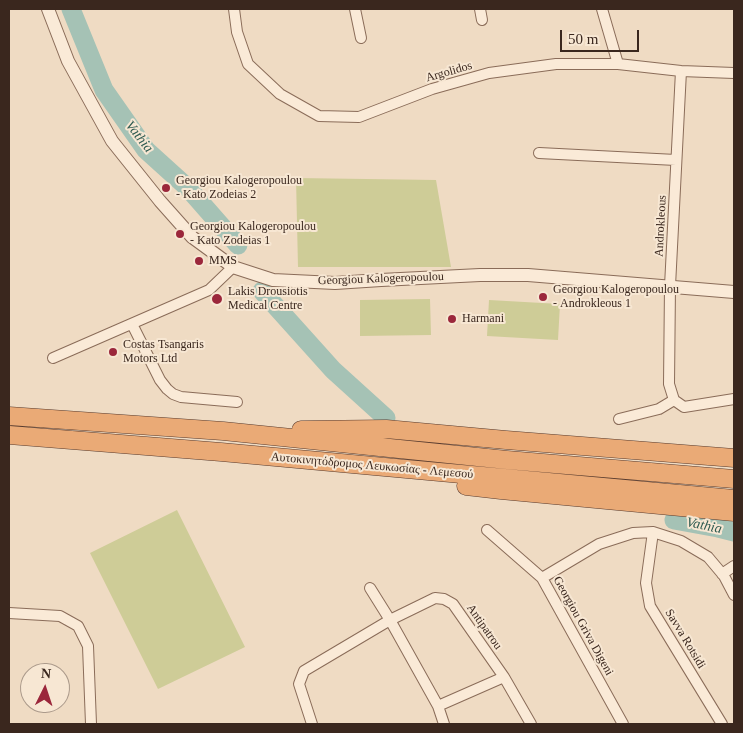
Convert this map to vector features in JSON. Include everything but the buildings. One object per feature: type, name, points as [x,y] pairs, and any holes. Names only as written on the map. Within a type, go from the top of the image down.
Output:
[{"type":"highway","name":"Αυτοκινητόδρομος Λευκωσίας - Λεμεσού","points":[[9,416],[224,431],[507,460],[729,478]]},
{"type":"highway","points":[[224,431],[386,429],[734,458]]},
{"type":"highway","name":"Αυτοκινητόδρομος Λευκωσίας - Λεμεσού","points":[[9,435],[221,452],[729,498]]},
{"type":"highway","points":[[221,452],[501,490],[734,512]]},
{"type":"street","name":"Georgiou Kalogeropoulou","points":[[48,9],[68,61],[112,141],[160,202],[192,237],[233,267],[273,280],[335,283],[490,275],[528,275],[734,292]]},
{"type":"street","name":"Argolidos","points":[[234,9],[237,32],[248,64],[280,94],[319,116],[359,117],[432,89],[492,72],[556,64],[618,64],[681,71],[734,73]]},
{"type":"street","points":[[355,9],[362,38]]},
{"type":"street","points":[[480,9],[482,20]]},
{"type":"street","points":[[602,9],[618,64]]},
{"type":"street","name":"Androkleous","points":[[674,400],[669,384],[670,286],[681,71]]},
{"type":"street","points":[[539,153],[676,160]]},
{"type":"street","points":[[53,358],[209,290],[233,267]]},
{"type":"street","points":[[132,324],[160,380],[173,394],[181,397],[237,402]]},
{"type":"street","points":[[619,418],[659,409],[674,400],[684,407],[734,399]]},
{"type":"street","name":"Georgiou Griva Digeni","points":[[488,530],[542,578],[623,724]]},
{"type":"street","points":[[542,578],[599,544],[634,532],[653,532],[681,541],[708,557],[722,574],[734,595]]},
{"type":"street","name":"Savva Rotsidi","points":[[653,532],[646,583],[650,606],[722,724]]},
{"type":"street","points":[[722,574],[734,566]]},
{"type":"street","points":[[370,588],[438,706],[444,724]]},
{"type":"street","name":"Antipatrou","points":[[312,724],[299,684],[304,671],[390,620],[435,598],[444,599],[452,604],[504,677],[531,724]]},
{"type":"street","points":[[9,613],[60,616],[78,626],[88,646],[91,724]]},
{"type":"street","points":[[438,706],[504,677]]},
{"type":"shaded area","points":[[296,178],[436,180],[451,267],[298,267]]},
{"type":"shaded area","points":[[430,299],[431,335],[360,336],[360,300]]},
{"type":"shaded area","points":[[489,300],[560,304],[558,340],[487,336]]},
{"type":"shaded area","points":[[177,510],[245,647],[158,689],[90,553]]},
{"type":"waterway","name":"Vathia","points":[[71,9],[104,90],[146,150],[188,188],[238,245]]},
{"type":"waterway","name":"Vathia","points":[[262,291],[333,370],[386,418]]},
{"type":"waterway","name":"Vathia","points":[[674,520],[734,532]]},
{"type":"place","name":"Georgiou Kalogeropoulou - Kato Zodeias 2","points":[[166,188]]},
{"type":"place","name":"Georgiou Kalogeropoulou - Kato Zodeias 1","points":[[180,234]]},
{"type":"place","name":"MMS","points":[[199,261]]},
{"type":"place","name":"Georgiou Kalogeropoulou - Androkleous 1","points":[[543,297]]},
{"type":"place","name":"Lakis Drousiotis Medical Centre","points":[[217,299]]},
{"type":"place","name":"Harmani","points":[[452,319]]},
{"type":"place","name":"Costas Tsangaris Motors Ltd","points":[[113,352]]}]
